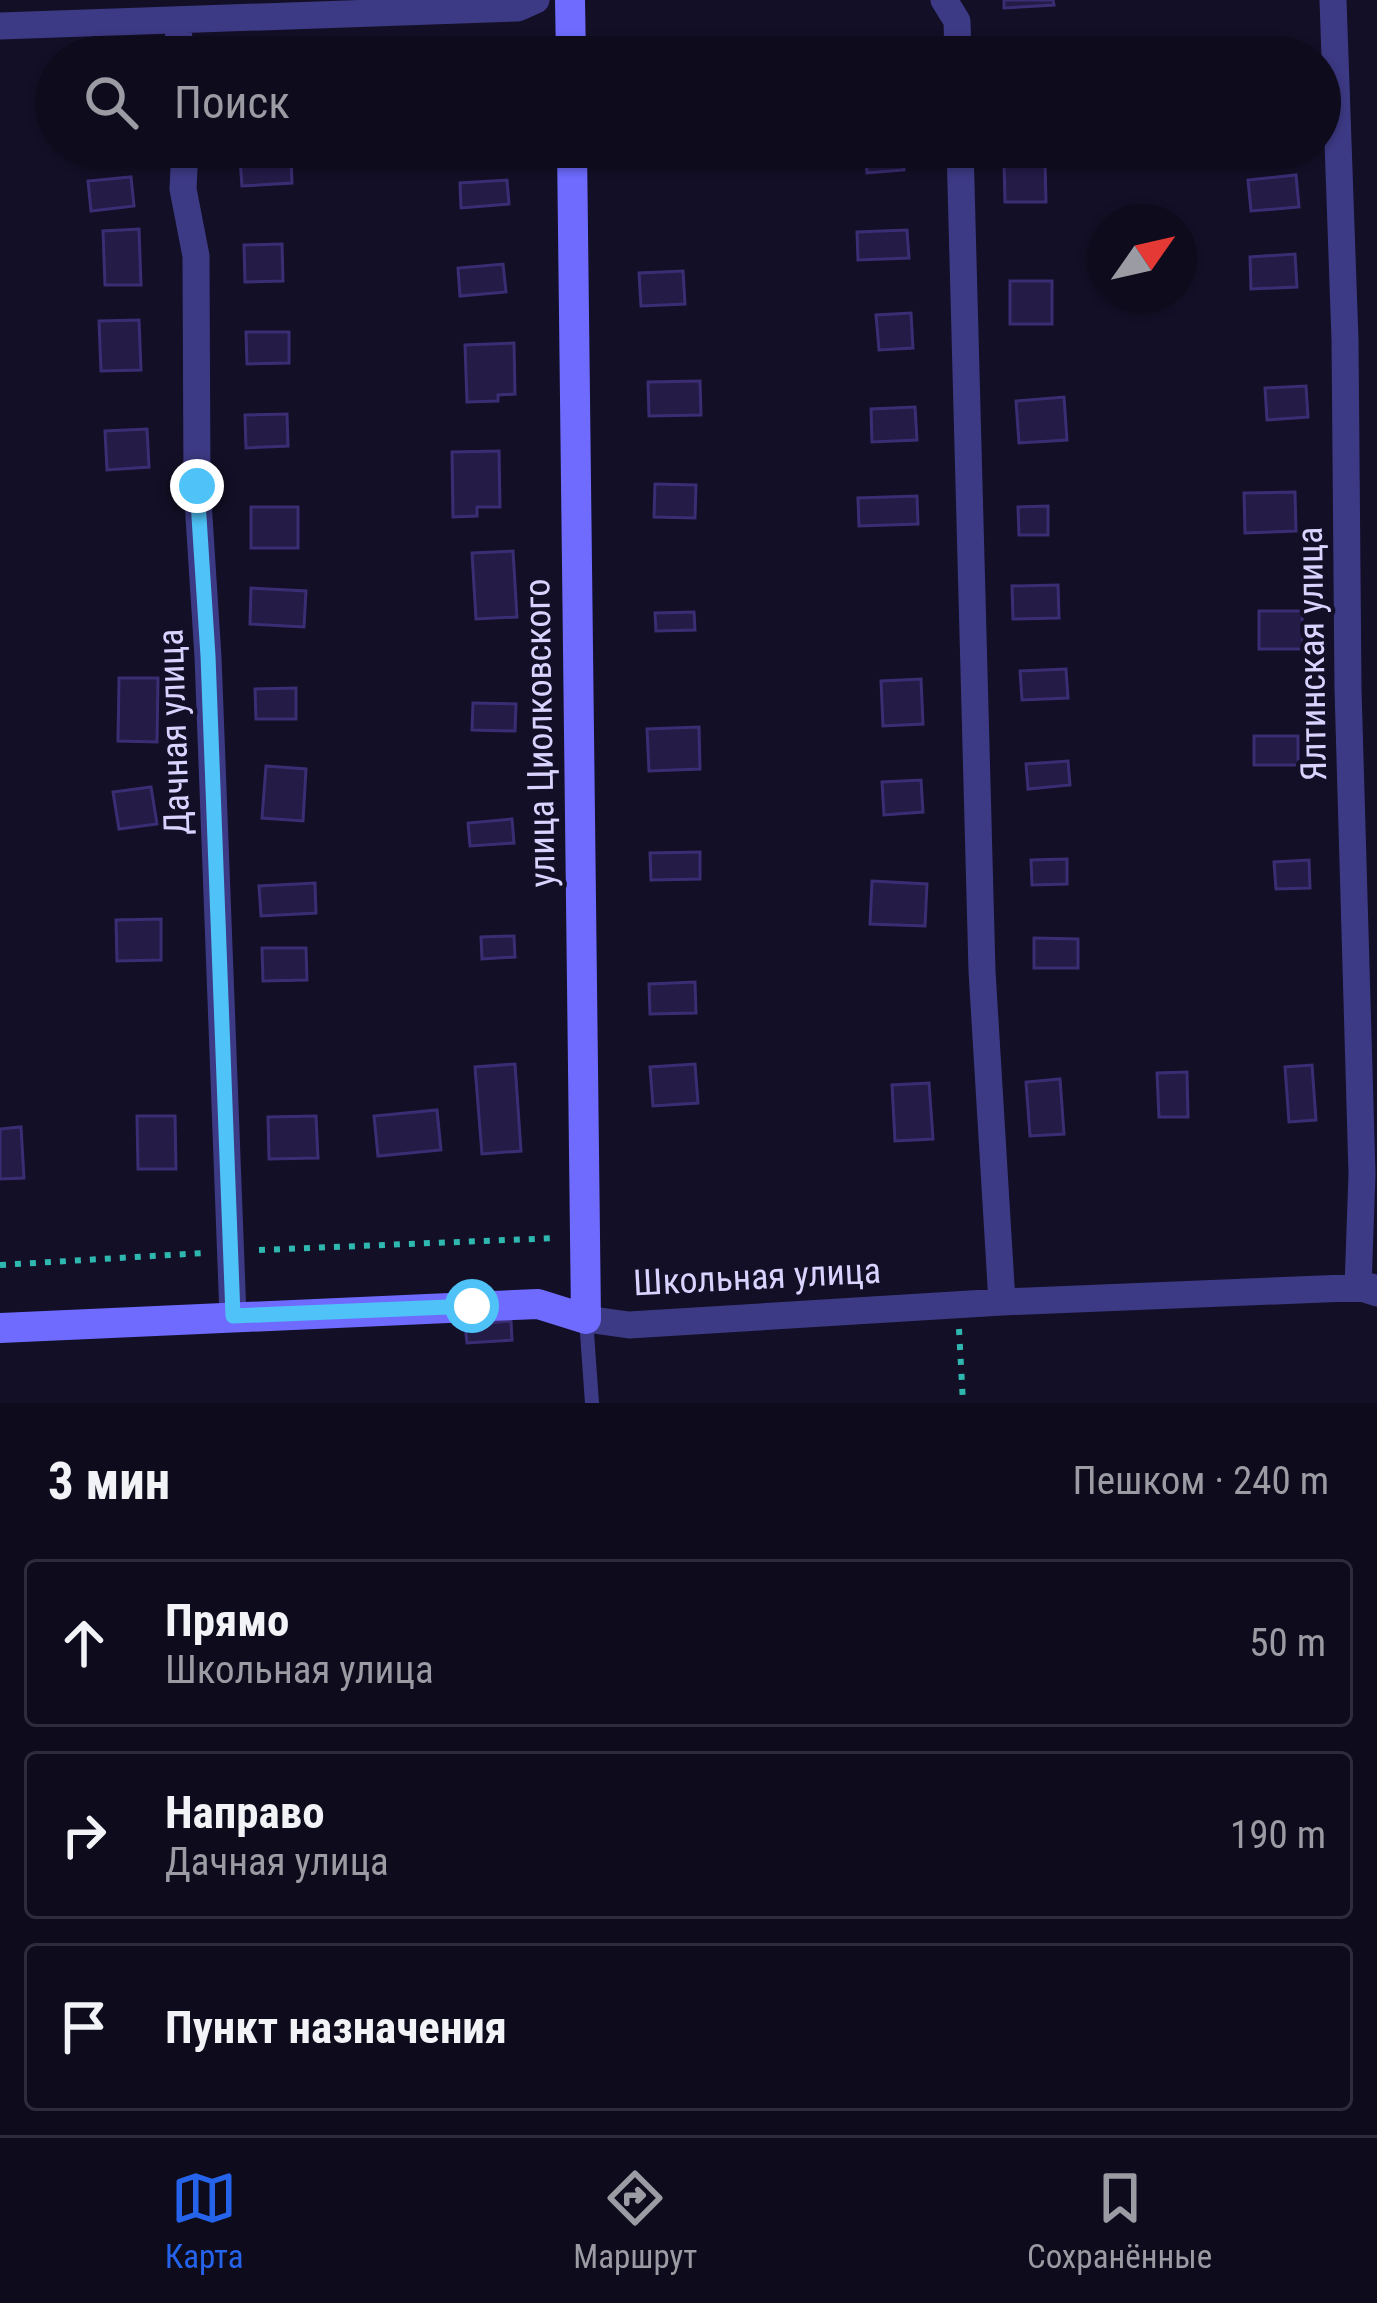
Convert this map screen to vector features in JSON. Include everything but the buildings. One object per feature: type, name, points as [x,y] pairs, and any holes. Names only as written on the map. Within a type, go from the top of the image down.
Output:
[{"type":"street","points":[[0,26],[518,8],[536,0]]},
{"type":"street","points":[[570,0],[571,36]]},
{"type":"street","points":[[944,0],[957,21],[957,36]]},
{"type":"street","name":"Ялтинская улица","points":[[1333,0],[1334,36]]},
{"type":"street","points":[[177,20],[179,36]]},
{"type":"street","name":"Дачная улица","points":[[184,168],[183,189],[196,256],[197,486],[208,656],[233,1316]]},
{"type":"street","name":"улица Циолковского","points":[[572,168],[586,1318]]},
{"type":"street","points":[[960,168],[972,710],[1001,1302]]},
{"type":"street","name":"Ялтинская улица","points":[[1339,168],[1348,689],[1362,1174],[1371,1289]]},
{"type":"street","name":"Школьная улица","points":[[0,1328],[538,1304],[629,1324],[1001,1302],[1371,1289]]},
{"type":"lane","points":[[586,1318],[592,1403]]},
{"type":"path","points":[[0,1265],[585,1237]]},
{"type":"path","points":[[957,1306],[963,1403]]},
{"type":"route","points":[[197,486],[208,656],[233,1316],[472,1306]]}]
